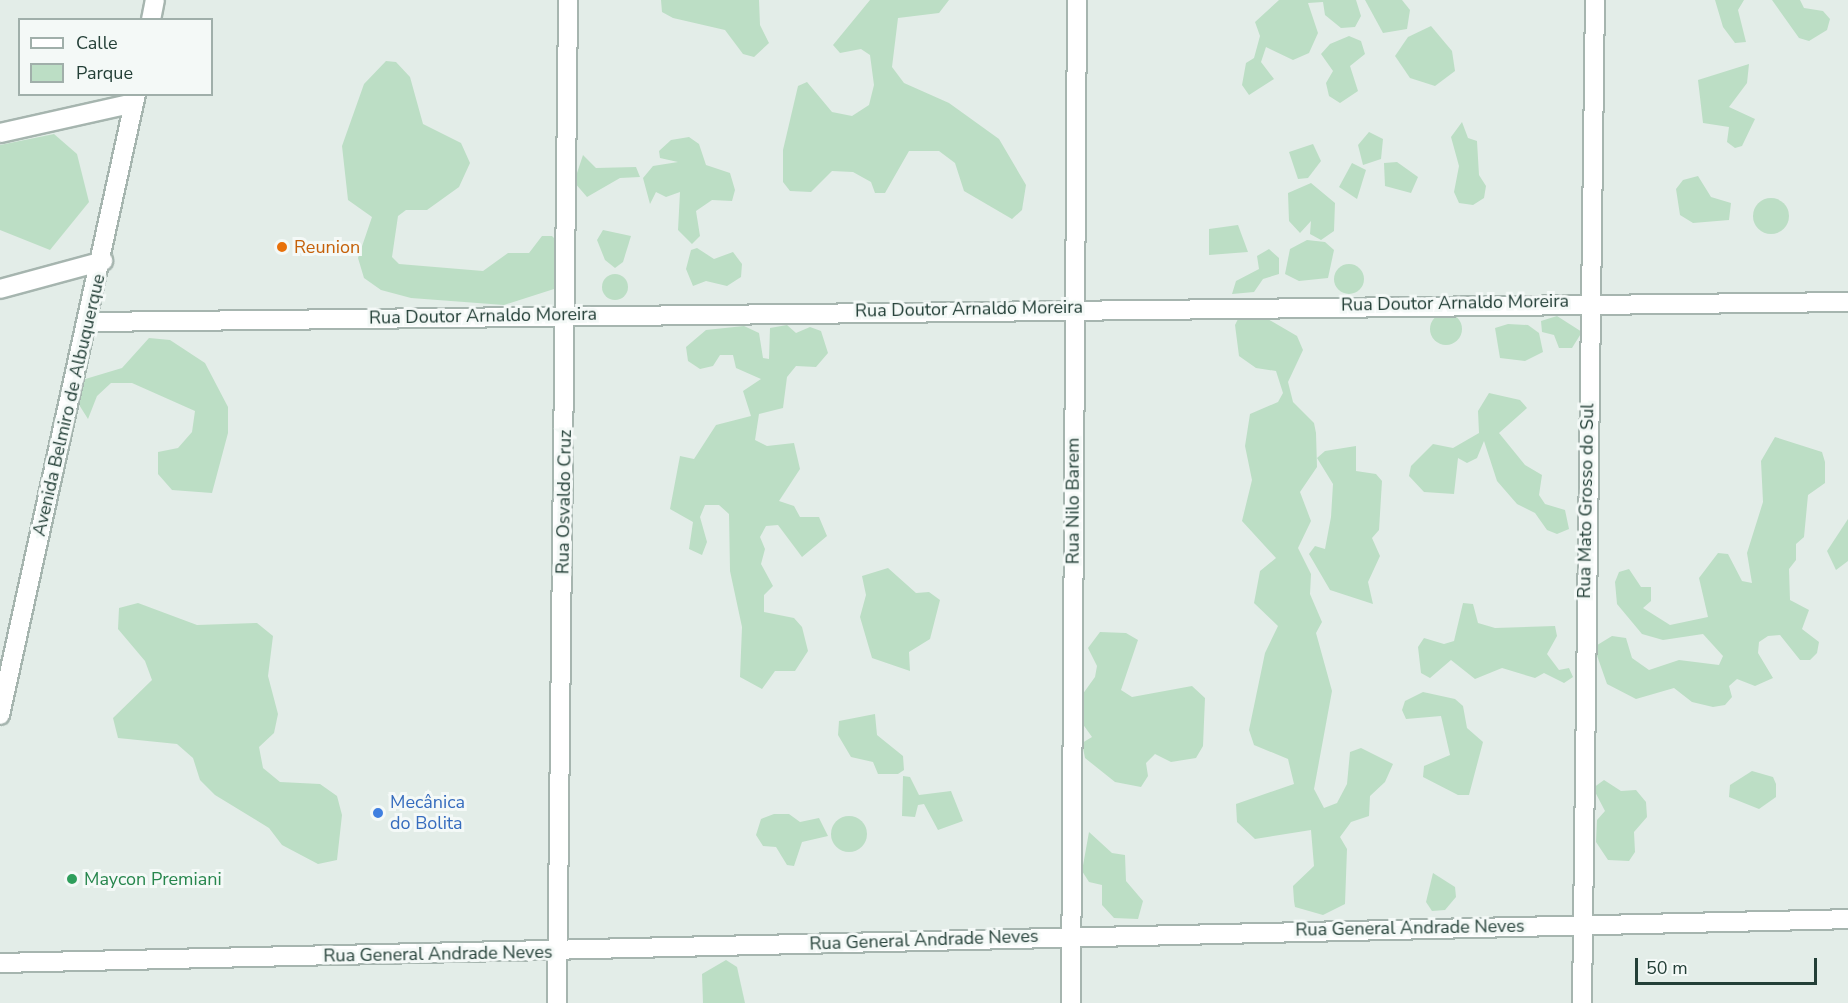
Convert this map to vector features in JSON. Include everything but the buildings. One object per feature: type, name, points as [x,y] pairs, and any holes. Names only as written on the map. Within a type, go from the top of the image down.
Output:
[{"type":"street","points":[[151,18],[155,0]]},
{"type":"street","name":"Rua Osvaldo Cruz","points":[[557,1003],[567,315],[568,0]]},
{"type":"street","name":"Rua Nilo Barem","points":[[1071,1003],[1077,0]]},
{"type":"street","name":"Rua Mato Grosso do Sul","points":[[1582,1003],[1589,301],[1595,0]]},
{"type":"street","points":[[0,132],[135,99]]},
{"type":"street","name":"Avenida Belmiro de Albuquerque","points":[[0,715],[103,261],[135,99]]},
{"type":"street","points":[[0,289],[103,261]]},
{"type":"street","name":"Rua Doutor Arnaldo Moreira","points":[[89,321],[1589,301],[1848,302]]},
{"type":"street","name":"Rua General Andrade Neves","points":[[0,963],[556,952],[1071,935],[1848,919]]},
{"type":"green space","points":[[661,0],[759,0],[760,25],[769,43],[754,57],[743,54],[725,30],[673,18],[662,12]]},
{"type":"green space","points":[[870,0],[949,0],[939,13],[898,18],[892,67],[904,83],[949,103],[999,139],[1026,185],[1022,210],[1012,219],[964,191],[955,163],[939,151],[909,151],[885,193],[875,193],[871,182],[853,172],[832,171],[811,192],[790,191],[783,182],[783,150],[798,86],[807,82],[832,112],[852,116],[869,105],[874,85],[870,55],[861,49],[840,53],[833,45]]},
{"type":"green space","points":[[1279,0],[1356,0],[1361,16],[1355,27],[1341,28],[1325,15],[1323,2],[1308,3],[1318,33],[1309,53],[1293,60],[1266,47],[1261,62],[1274,79],[1249,95],[1242,85],[1246,63],[1254,58],[1260,36],[1255,22]]},
{"type":"green space","points":[[1365,0],[1402,0],[1410,10],[1407,29],[1383,33]]},
{"type":"green space","points":[[1715,0],[1744,0],[1738,10],[1746,42],[1735,43],[1723,27]]},
{"type":"green space","points":[[1772,0],[1800,0],[1804,8],[1823,11],[1830,19],[1827,30],[1809,41],[1799,38]]},
{"type":"green space","points":[[1431,26],[1452,51],[1455,71],[1435,86],[1410,78],[1395,56],[1408,37]]},
{"type":"green space","points":[[1349,36],[1361,41],[1365,54],[1350,66],[1358,91],[1340,103],[1329,96],[1326,83],[1333,71],[1321,54],[1330,44]]},
{"type":"green space","points":[[386,61],[396,62],[410,77],[423,124],[461,143],[470,163],[459,187],[427,210],[406,210],[398,216],[392,257],[399,264],[483,271],[508,253],[529,253],[542,236],[552,236],[567,251],[554,289],[504,305],[411,298],[381,290],[364,278],[358,258],[372,217],[348,200],[342,146],[364,84]]},
{"type":"green space","points":[[1749,64],[1747,83],[1729,107],[1755,119],[1742,146],[1735,148],[1727,142],[1729,127],[1703,123],[1698,80]]},
{"type":"green space","points":[[1462,122],[1468,138],[1477,141],[1479,175],[1486,186],[1484,198],[1473,205],[1459,203],[1454,192],[1459,166],[1451,137]]},
{"type":"green space","points":[[1369,132],[1383,139],[1381,159],[1363,165],[1358,145]]},
{"type":"green space","points":[[54,134],[77,154],[89,202],[50,250],[0,230],[0,145]]},
{"type":"green space","points":[[689,137],[699,144],[706,165],[730,173],[735,190],[732,201],[712,200],[696,211],[700,236],[692,244],[678,230],[680,192],[666,197],[656,192],[650,204],[643,178],[653,166],[678,162],[660,158],[659,151],[671,140]]},
{"type":"green space","points":[[1313,144],[1321,161],[1308,178],[1298,179],[1289,152]]},
{"type":"green space","points":[[583,155],[596,168],[636,167],[640,177],[620,178],[587,197],[574,182]]},
{"type":"green space","points":[[1397,162],[1418,177],[1411,193],[1385,186],[1384,163]]},
{"type":"green space","points":[[1352,163],[1366,170],[1357,199],[1339,187]]},
{"type":"green space","points":[[1698,176],[1711,197],[1731,203],[1729,220],[1693,223],[1680,215],[1676,189],[1683,180]]},
{"type":"green space","points":[[1311,183],[1335,203],[1334,231],[1321,240],[1310,234],[1311,221],[1300,233],[1289,221],[1288,193]]},
{"type":"green space","points":[[1771,198],[1784,203],[1789,216],[1784,229],[1771,234],[1758,229],[1753,216],[1758,203]]},
{"type":"green space","points":[[1238,225],[1248,252],[1209,255],[1209,229]]},
{"type":"green space","points":[[603,230],[631,236],[623,262],[615,268],[605,260],[597,240]]},
{"type":"green space","points":[[1307,240],[1325,242],[1334,250],[1328,278],[1299,281],[1285,274],[1290,249]]},
{"type":"green space","points":[[697,248],[714,259],[733,252],[742,264],[741,277],[727,286],[706,281],[693,286],[686,269],[691,250]]},
{"type":"green space","points":[[1269,249],[1279,258],[1279,274],[1263,279],[1254,292],[1232,294],[1236,281],[1259,269],[1257,256]]},
{"type":"green space","points":[[1349,264],[1360,268],[1364,279],[1360,290],[1349,294],[1338,290],[1334,279],[1338,268]]},
{"type":"green space","points":[[615,274],[624,278],[628,287],[624,296],[615,300],[606,296],[602,287],[606,278]]},
{"type":"green space","points":[[1446,313],[1458,317],[1462,329],[1458,341],[1446,345],[1434,341],[1430,329],[1434,317]]},
{"type":"green space","points":[[1259,314],[1297,336],[1303,350],[1288,382],[1293,402],[1314,423],[1316,433],[1317,467],[1300,492],[1311,521],[1298,548],[1311,574],[1310,594],[1322,622],[1316,633],[1332,691],[1314,789],[1324,808],[1337,803],[1347,784],[1350,752],[1361,748],[1393,764],[1385,782],[1370,796],[1369,816],[1351,822],[1340,837],[1347,849],[1345,904],[1323,915],[1295,907],[1294,901],[1293,886],[1314,866],[1311,830],[1255,839],[1237,822],[1236,804],[1294,784],[1288,759],[1254,745],[1249,730],[1265,653],[1278,626],[1254,603],[1260,571],[1276,558],[1242,521],[1252,480],[1245,446],[1250,414],[1278,402],[1283,393],[1276,371],[1256,368],[1239,356],[1235,325],[1240,315]]},
{"type":"green space","points":[[1557,316],[1582,332],[1572,348],[1559,348],[1554,335],[1542,332],[1541,321]]},
{"type":"green space","points":[[1508,324],[1528,325],[1539,333],[1543,352],[1525,361],[1500,358],[1495,328]]},
{"type":"green space","points":[[787,325],[796,333],[810,327],[821,331],[828,353],[816,367],[796,366],[787,377],[783,408],[759,414],[755,440],[767,446],[794,443],[800,469],[779,501],[794,506],[800,517],[819,517],[827,536],[802,557],[778,525],[766,526],[760,537],[765,549],[761,564],[773,586],[764,595],[764,612],[794,618],[802,627],[808,651],[795,671],[775,671],[762,689],[740,677],[742,627],[730,571],[729,514],[719,505],[705,505],[700,517],[707,542],[702,555],[689,549],[693,522],[670,509],[680,456],[694,459],[716,425],[751,416],[743,391],[761,379],[736,368],[733,355],[720,355],[713,366],[700,369],[688,361],[686,347],[706,330],[744,326],[759,333],[763,358],[769,359],[770,328]]},
{"type":"green space","points":[[149,338],[170,340],[205,363],[228,407],[228,433],[212,493],[172,490],[158,474],[158,452],[178,448],[192,432],[195,411],[132,383],[111,383],[97,396],[88,419],[76,400],[82,380],[122,368]]},
{"type":"green space","points":[[1489,393],[1520,400],[1527,408],[1499,433],[1525,465],[1542,475],[1539,495],[1545,504],[1565,510],[1569,529],[1557,534],[1547,530],[1535,513],[1517,504],[1497,481],[1484,441],[1477,458],[1467,463],[1458,458],[1454,494],[1424,492],[1409,476],[1411,466],[1433,444],[1453,448],[1479,433],[1478,411]]},
{"type":"green space","points":[[1775,437],[1822,452],[1825,462],[1825,483],[1808,495],[1804,537],[1796,544],[1796,560],[1789,569],[1790,600],[1809,610],[1802,629],[1819,642],[1817,653],[1810,660],[1800,660],[1780,635],[1768,636],[1759,642],[1758,653],[1773,678],[1755,686],[1737,679],[1729,686],[1732,697],[1725,705],[1713,707],[1692,702],[1674,688],[1636,699],[1607,684],[1594,647],[1612,636],[1626,638],[1632,658],[1649,670],[1679,660],[1719,665],[1723,656],[1703,634],[1663,640],[1642,634],[1617,604],[1615,582],[1619,572],[1629,569],[1641,587],[1651,587],[1651,601],[1643,608],[1670,625],[1708,617],[1699,578],[1718,553],[1728,554],[1742,581],[1752,583],[1747,553],[1763,502],[1761,461]]},
{"type":"green space","points":[[1356,446],[1356,471],[1376,474],[1382,481],[1379,530],[1372,538],[1380,556],[1368,582],[1373,604],[1330,590],[1309,554],[1315,546],[1325,549],[1331,517],[1333,484],[1317,458],[1325,451]]},
{"type":"green space","points":[[1848,519],[1848,561],[1836,570],[1827,551]]},
{"type":"green space","points":[[888,568],[916,593],[929,592],[940,600],[930,639],[909,652],[910,671],[872,658],[860,617],[866,595],[862,576]]},
{"type":"green space","points":[[138,603],[197,625],[257,623],[273,636],[268,676],[278,714],[274,733],[259,747],[263,768],[280,782],[320,784],[337,796],[342,815],[337,860],[318,864],[282,845],[269,828],[215,795],[200,780],[193,758],[177,744],[118,738],[113,718],[152,680],[145,661],[118,629],[119,608]]},
{"type":"green space","points":[[1463,603],[1473,604],[1478,623],[1495,628],[1555,626],[1557,636],[1547,654],[1559,670],[1569,668],[1573,677],[1564,683],[1544,673],[1535,678],[1502,668],[1475,679],[1451,660],[1430,678],[1421,673],[1418,647],[1424,638],[1444,644],[1454,641]]},
{"type":"green space","points":[[1100,632],[1126,633],[1138,640],[1121,690],[1132,697],[1192,686],[1205,698],[1203,746],[1196,758],[1171,762],[1155,754],[1146,763],[1148,776],[1141,787],[1115,782],[1085,758],[1082,743],[1092,737],[1077,716],[1077,702],[1095,677],[1097,666],[1088,648]]},
{"type":"green space","points":[[1423,692],[1455,699],[1463,706],[1467,728],[1483,742],[1469,795],[1458,795],[1423,777],[1424,766],[1450,755],[1441,716],[1406,719],[1402,710],[1405,701]]},
{"type":"green space","points":[[875,714],[877,735],[903,756],[904,770],[898,774],[878,774],[873,762],[851,757],[838,735],[839,721]]},
{"type":"green space","points":[[1752,771],[1773,777],[1776,784],[1776,797],[1759,809],[1729,797],[1730,785]]},
{"type":"green space","points":[[903,776],[910,777],[919,795],[951,791],[963,821],[938,830],[924,804],[918,805],[915,817],[902,816]]},
{"type":"green space","points":[[1604,780],[1621,791],[1636,790],[1646,802],[1647,817],[1634,832],[1635,852],[1629,861],[1608,860],[1596,842],[1597,820],[1605,811],[1593,788]]},
{"type":"green space","points":[[774,814],[789,814],[800,822],[819,818],[828,836],[802,842],[794,866],[787,865],[776,847],[763,846],[756,835],[761,819]]},
{"type":"green space","points":[[849,816],[862,821],[867,834],[862,847],[849,852],[836,847],[831,834],[836,821]]},
{"type":"green space","points":[[1089,832],[1112,853],[1125,855],[1126,881],[1143,901],[1138,919],[1114,918],[1102,905],[1102,885],[1089,882],[1082,871]]},
{"type":"green space","points":[[1433,873],[1455,887],[1456,897],[1445,910],[1432,911],[1426,902]]},
{"type":"green space","points":[[726,960],[737,967],[745,1003],[703,1003],[702,974]]},
{"type":"place","name":"Reunion","points":[[282,247]]},
{"type":"place","name":"Mecânica do Bolita","points":[[378,813]]},
{"type":"place","name":"Maycon Premiani","points":[[72,879]]}]
